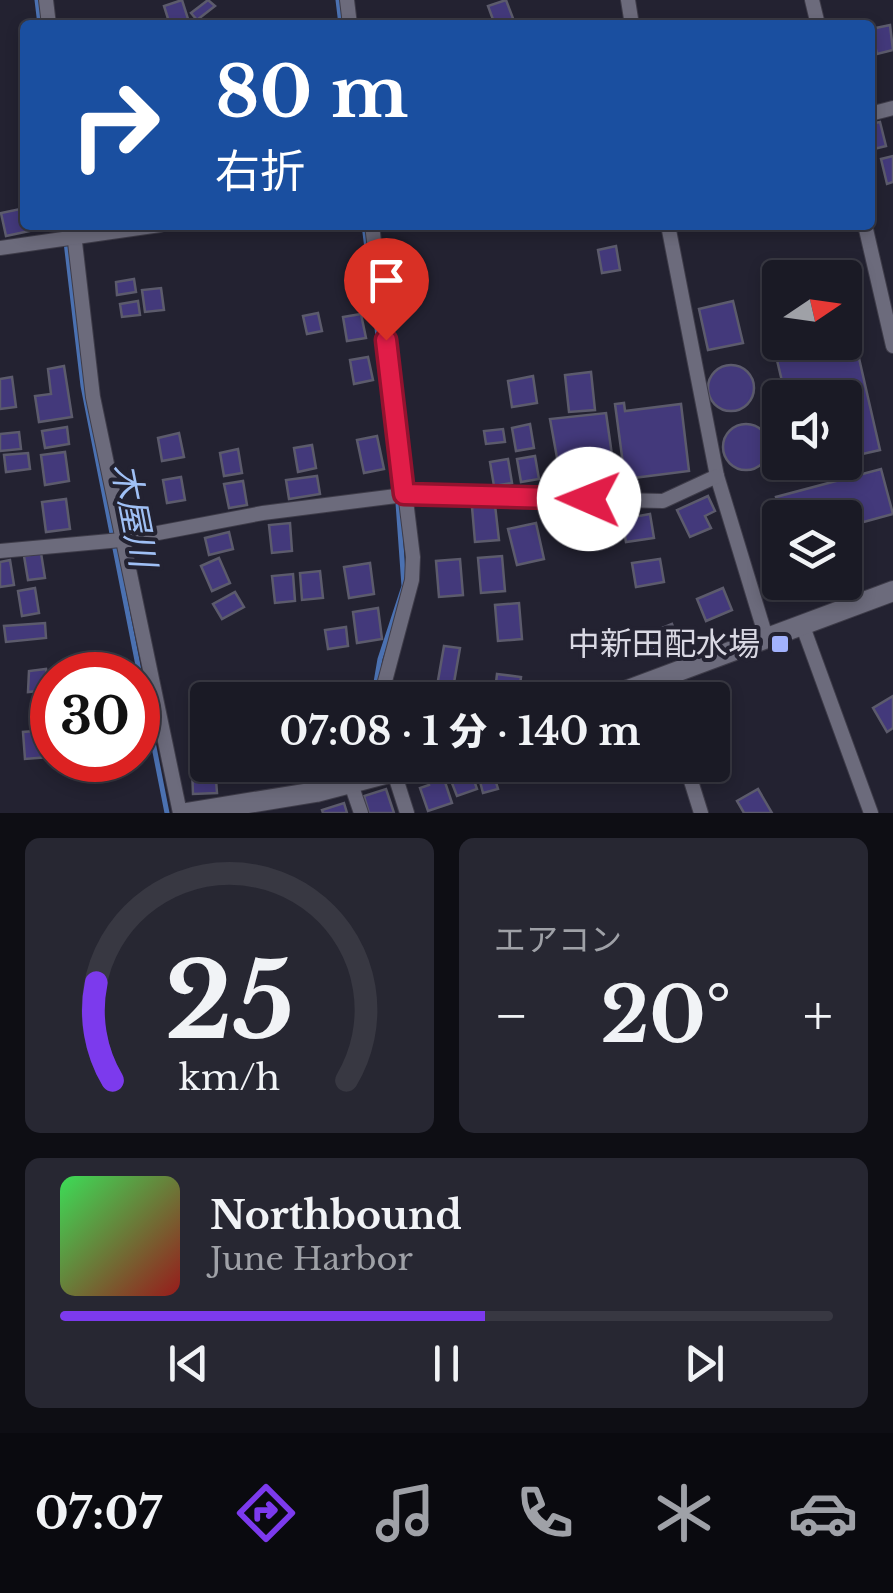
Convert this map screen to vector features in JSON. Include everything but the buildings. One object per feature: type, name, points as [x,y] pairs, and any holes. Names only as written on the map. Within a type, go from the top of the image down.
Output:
[{"type":"street","points":[[0,248],[109,230]]},
{"type":"street","points":[[373,230],[412,580],[385,682]]},
{"type":"street","points":[[669,230],[716,476],[766,637]]},
{"type":"street","points":[[866,230],[893,346]]},
{"type":"street","points":[[69,234],[115,540],[183,813],[357,782]]},
{"type":"street","points":[[0,551],[115,540],[263,513],[404,494],[663,501],[716,476]]},
{"type":"street","points":[[651,682],[893,591]]},
{"type":"street","points":[[802,624],[871,813]]},
{"type":"street","points":[[397,782],[408,813]]},
{"type":"street","points":[[691,782],[701,813]]},
{"type":"street","points":[[352,784],[360,813]]},
{"type":"waterway","name":"木屋川","points":[[37,0],[39,20]]},
{"type":"waterway","points":[[338,0],[340,20]]},
{"type":"waterway","name":"木屋川","points":[[65,230],[83,386],[167,813]]},
{"type":"waterway","points":[[365,230],[397,487]]},
{"type":"waterway","points":[[376,682],[404,586],[398,503]]},
{"type":"place","name":"中新田配水場","points":[[780,644]]},
{"type":"route","points":[[386,340],[404,494],[589,499]]}]
